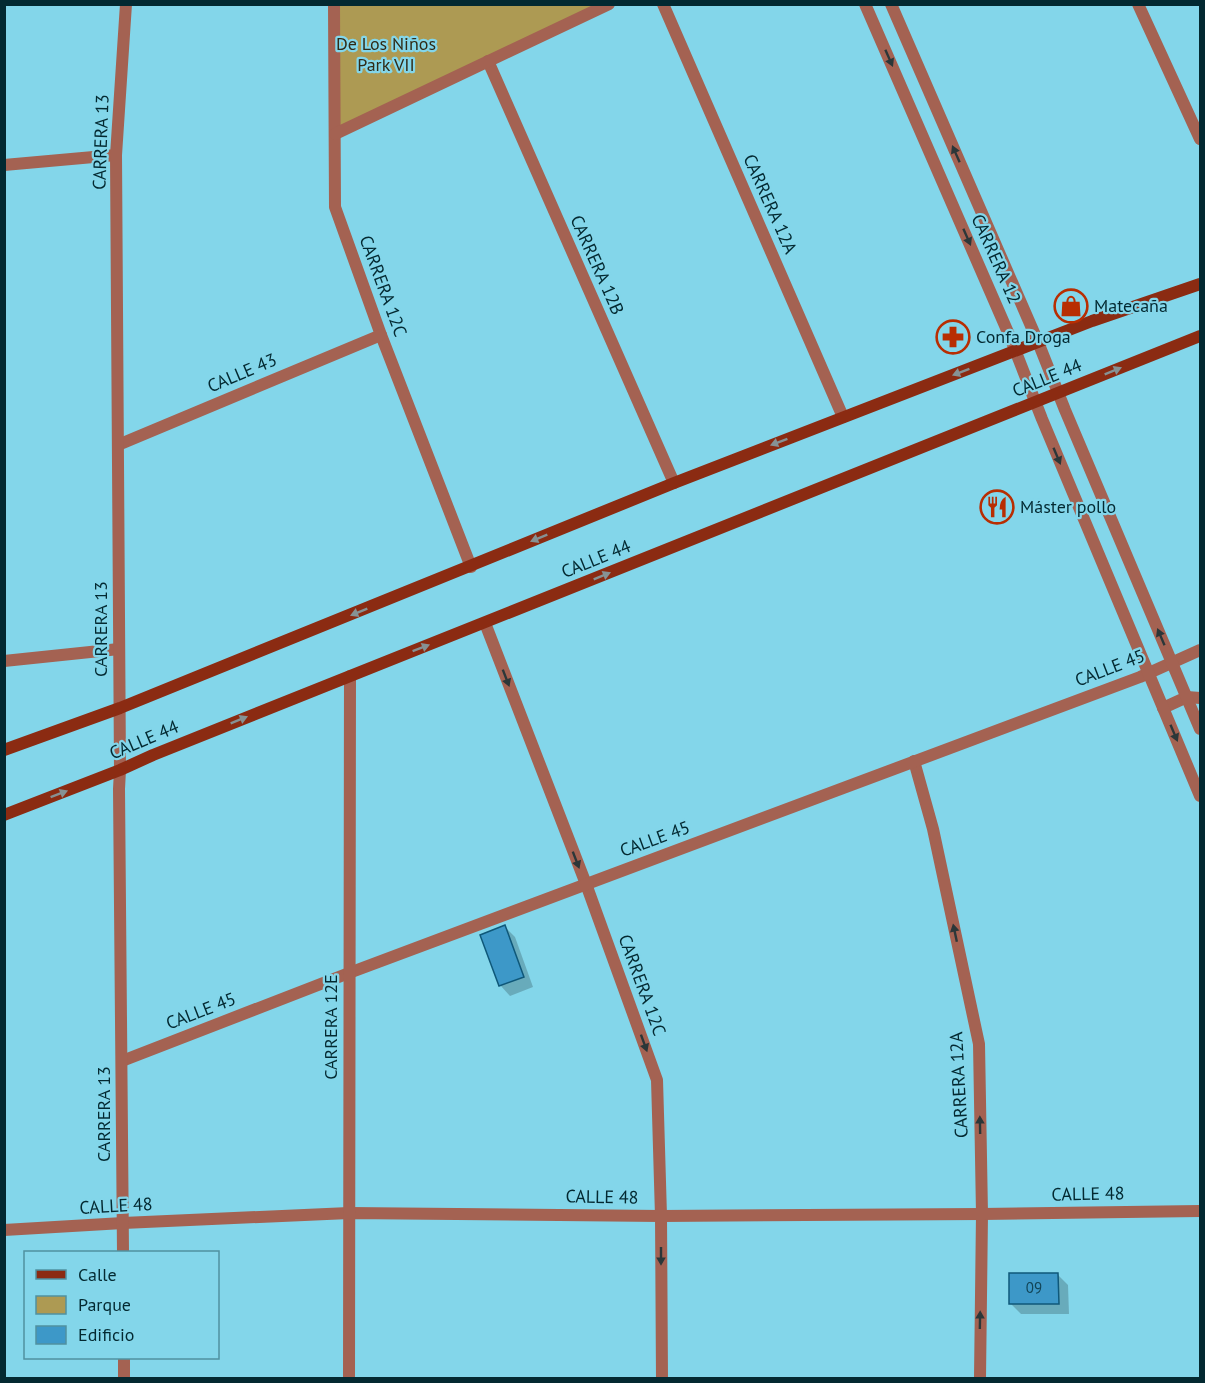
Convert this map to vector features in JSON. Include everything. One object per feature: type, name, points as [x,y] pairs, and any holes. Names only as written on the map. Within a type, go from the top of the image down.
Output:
[{"type":"main road","name":"CALLE 44","points":[[4,750],[120,708],[674,483],[843,417],[1092,321],[1200,284]]},
{"type":"main road","name":"CALLE 44","points":[[4,815],[1200,336]]},
{"type":"street","name":"CARRERA 13","points":[[123,1251],[117,156],[126,4]]},
{"type":"street","name":"CARRERA 12C","points":[[334,4],[335,207],[381,335],[471,567]]},
{"type":"street","points":[[335,134],[609,4]]},
{"type":"street","name":"CARRERA 12A","points":[[663,4],[843,417]]},
{"type":"street","name":"CARRERA 12","points":[[866,4],[1010,337],[1200,796]]},
{"type":"street","name":"CARRERA 12","points":[[891,4],[1038,342],[1200,729]]},
{"type":"street","points":[[1138,4],[1200,140]]},
{"type":"street","name":"CARRERA 12B","points":[[488,61],[674,483]]},
{"type":"street","points":[[4,165],[117,156]]},
{"type":"street","name":"CALLE 43","points":[[118,445],[381,335]]},
{"type":"street","name":"CARRERA 12C","points":[[484,623],[586,885],[657,1080],[662,1378]]},
{"type":"street","points":[[4,661],[120,650]]},
{"type":"street","name":"CALLE 45","points":[[122,1061],[349,973],[1149,674],[1200,650]]},
{"type":"street","name":"CARRERA 12E","points":[[349,1378],[350,676]]},
{"type":"street","points":[[1163,708],[1187,698],[1200,698]]},
{"type":"street","name":"CARRERA 12A","points":[[914,761],[933,830],[979,1044],[982,1214],[980,1378]]},
{"type":"street","name":"CALLE 48","points":[[4,1230],[349,1213],[661,1216],[1200,1211]]},
{"type":"street","points":[[124,1359],[124,1378]]},
{"type":"green space","name":"De Los Niños Park VII","points":[[335,4],[610,5],[335,134]]},
{"type":"building","points":[[505,925],[524,977],[499,986],[480,935]]},
{"type":"building","points":[[1009,1273],[1058,1273],[1059,1304],[1009,1304]]},
{"type":"place","name":"Matecaña","points":[[1071,306]]},
{"type":"place","name":"Confa Droga","points":[[953,337]]},
{"type":"place","name":"Máster pollo","points":[[997,507]]}]
